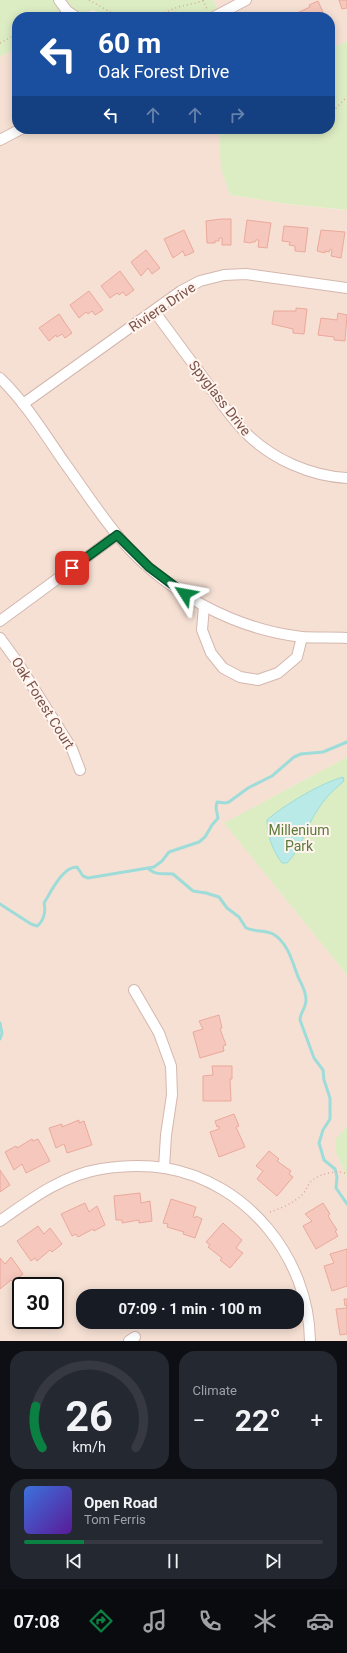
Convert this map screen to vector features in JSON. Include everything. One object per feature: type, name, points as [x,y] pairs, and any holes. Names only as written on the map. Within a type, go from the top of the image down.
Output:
[{"type":"street","points":[[59,0],[66,12]]},
{"type":"street","points":[[216,12],[246,0]]},
{"type":"street","points":[[0,140],[12,134]]},
{"type":"street","name":"Riviera Drive","points":[[23,404],[181,292],[200,281],[224,275],[246,274],[347,288]]},
{"type":"street","name":"Spyglass Drive","points":[[154,311],[222,404],[246,433],[268,452],[293,465],[316,473],[347,478]]},
{"type":"street","points":[[0,378],[23,404],[117,535],[149,567],[175,588],[204,606],[254,626],[302,637],[347,638]]},
{"type":"street","points":[[0,621],[117,535]]},
{"type":"street","points":[[204,606],[202,630],[211,653],[223,668],[240,677],[258,680],[278,673],[297,657],[302,637]]},
{"type":"street","name":"Oak Forest Court","points":[[0,638],[16,660],[72,749],[80,770]]},
{"type":"street","points":[[134,990],[159,1033],[171,1066],[172,1095],[166,1135],[164,1168]]},
{"type":"street","points":[[0,1221],[37,1195],[72,1177],[101,1169],[130,1167],[164,1168],[193,1176],[226,1192],[255,1214],[265,1224],[281,1245],[290,1261],[303,1291],[309,1318],[310,1341]]},
{"type":"path","points":[[89,0],[110,12]]},
{"type":"path","points":[[166,12],[178,7],[204,1],[210,12]]},
{"type":"path","points":[[0,43],[12,37]]},
{"type":"path","points":[[335,109],[347,97]]},
{"type":"path","points":[[270,1212],[283,1208],[292,1202],[303,1193],[314,1179],[330,1174],[344,1172],[347,1174]]},
{"type":"shaded area","points":[[213,0],[347,0],[347,41],[335,47],[335,12],[220,12]]},
{"type":"shaded area","points":[[12,51],[12,134],[219,134],[230,195],[287,204],[347,210],[347,757],[225,823],[347,975],[347,1126],[336,1153],[347,1177],[347,1341],[0,1341],[0,57]]},
{"type":"green space","points":[[0,0],[213,0],[220,12],[97,12],[93,10],[89,12],[12,12],[12,51],[0,57]]},
{"type":"green space","points":[[347,41],[347,210],[287,204],[230,195],[221,168],[219,134],[335,134],[335,47]]},
{"type":"green space","name":"Millenium Park","points":[[347,757],[347,975],[224,823]]},
{"type":"green space","points":[[347,1126],[347,1177],[336,1153],[335,1140]]},
{"type":"water","points":[[343,777],[344,781],[321,804],[292,858],[287,863],[282,863],[271,843],[267,820],[303,795],[324,784]]},
{"type":"building","points":[[339,0],[347,0],[347,8],[342,9]]},
{"type":"building","points":[[318,1],[323,12],[299,12],[310,7],[309,5]]},
{"type":"building","points":[[231,219],[231,245],[222,245],[222,238],[219,238],[219,241],[215,241],[215,243],[207,243],[206,221]]},
{"type":"building","points":[[247,220],[271,223],[267,248],[258,247],[259,240],[251,243],[244,242]]},
{"type":"building","points":[[284,226],[308,228],[305,252],[295,251],[295,246],[289,245],[290,242],[282,241]]},
{"type":"building","points":[[184,230],[194,252],[185,256],[183,251],[173,258],[164,239]]},
{"type":"building","points":[[321,230],[345,232],[341,258],[331,256],[332,250],[330,249],[329,252],[325,251],[325,253],[317,251]]},
{"type":"building","points":[[146,250],[160,268],[152,274],[148,268],[141,276],[131,262]]},
{"type":"building","points":[[120,271],[134,290],[126,296],[123,292],[119,295],[117,293],[110,298],[101,286]]},
{"type":"building","points":[[89,291],[103,310],[95,315],[92,311],[88,314],[86,312],[79,318],[70,305]]},
{"type":"building","points":[[296,308],[307,309],[304,334],[293,333],[293,329],[272,324],[274,311],[296,311]]},
{"type":"building","points":[[338,313],[347,315],[345,341],[334,340],[334,337],[318,335],[321,318],[337,320]]},
{"type":"building","points":[[59,314],[72,333],[65,338],[62,334],[57,337],[56,335],[49,341],[39,328]]},
{"type":"building","points":[[219,1015],[222,1028],[220,1029],[226,1045],[223,1046],[224,1051],[200,1058],[193,1032],[203,1029],[199,1021]]},
{"type":"building","points":[[212,1066],[232,1066],[232,1079],[230,1079],[231,1101],[203,1101],[203,1076],[213,1075]]},
{"type":"building","points":[[234,1114],[239,1126],[236,1127],[245,1147],[219,1157],[210,1132],[219,1129],[219,1126],[217,1127],[215,1121]]},
{"type":"building","points":[[79,1120],[79,1123],[84,1121],[92,1145],[67,1153],[64,1144],[56,1148],[49,1128],[62,1124],[62,1127]]},
{"type":"building","points":[[32,1139],[33,1141],[38,1139],[50,1161],[26,1173],[22,1164],[14,1170],[5,1152],[16,1146],[17,1148]]},
{"type":"building","points":[[269,1151],[279,1159],[277,1161],[291,1171],[289,1174],[293,1177],[277,1196],[257,1179],[263,1171],[256,1166]]},
{"type":"building","points":[[0,1170],[10,1185],[0,1192]]},
{"type":"building","points":[[140,1193],[141,1203],[150,1201],[152,1221],[139,1223],[139,1220],[122,1223],[122,1220],[116,1220],[114,1196]]},
{"type":"building","points":[[171,1199],[196,1207],[193,1217],[195,1218],[196,1216],[202,1219],[195,1238],[183,1234],[184,1232],[167,1227],[168,1224],[163,1223]]},
{"type":"building","points":[[85,1203],[89,1212],[97,1206],[105,1225],[94,1231],[93,1229],[78,1237],[76,1234],[72,1236],[61,1214]]},
{"type":"building","points":[[323,1203],[330,1214],[328,1216],[337,1230],[335,1231],[338,1236],[316,1249],[303,1226],[312,1221],[305,1214]]},
{"type":"building","points":[[223,1223],[242,1240],[236,1248],[243,1253],[230,1268],[220,1260],[222,1258],[208,1247],[210,1245],[206,1242]]},
{"type":"building","points":[[38,1226],[44,1234],[50,1228],[62,1244],[52,1252],[50,1250],[37,1261],[35,1258],[31,1261],[17,1241]]},
{"type":"building","points":[[347,1249],[347,1286],[332,1291],[324,1266],[334,1263],[330,1254]]},
{"type":"building","points":[[11,1257],[23,1274],[19,1277],[12,1277],[12,1281],[11,1280],[0,1289],[0,1258],[5,1264]]},
{"type":"building","points":[[344,1299],[347,1299],[347,1308],[346,1305],[345,1306]]},
{"type":"building","points":[[347,1308],[347,1334],[340,1335],[336,1309]]},
{"type":"waterway","points":[[0,904],[31,924],[37,926],[44,916],[44,903],[66,871],[77,867],[83,876],[88,878],[154,867],[162,861],[169,852],[199,842],[205,837],[218,818],[216,808],[217,802],[229,802],[248,788],[272,776],[294,757],[301,754],[323,752],[347,742]]},
{"type":"waterway","points":[[148,868],[151,871],[160,874],[173,874],[193,891],[219,897],[227,908],[239,917],[246,928],[273,934],[278,937],[285,946],[291,957],[306,996],[306,1003],[300,1020],[314,1058],[323,1070],[324,1080],[330,1098],[330,1119],[323,1130],[319,1143],[324,1160],[335,1169],[337,1177],[336,1188],[347,1204]]},
{"type":"waterway","points":[[0,1023],[2,1033],[0,1039]]},
{"type":"route","points":[[72,568],[117,535],[149,567],[175,588],[185,594]]}]
